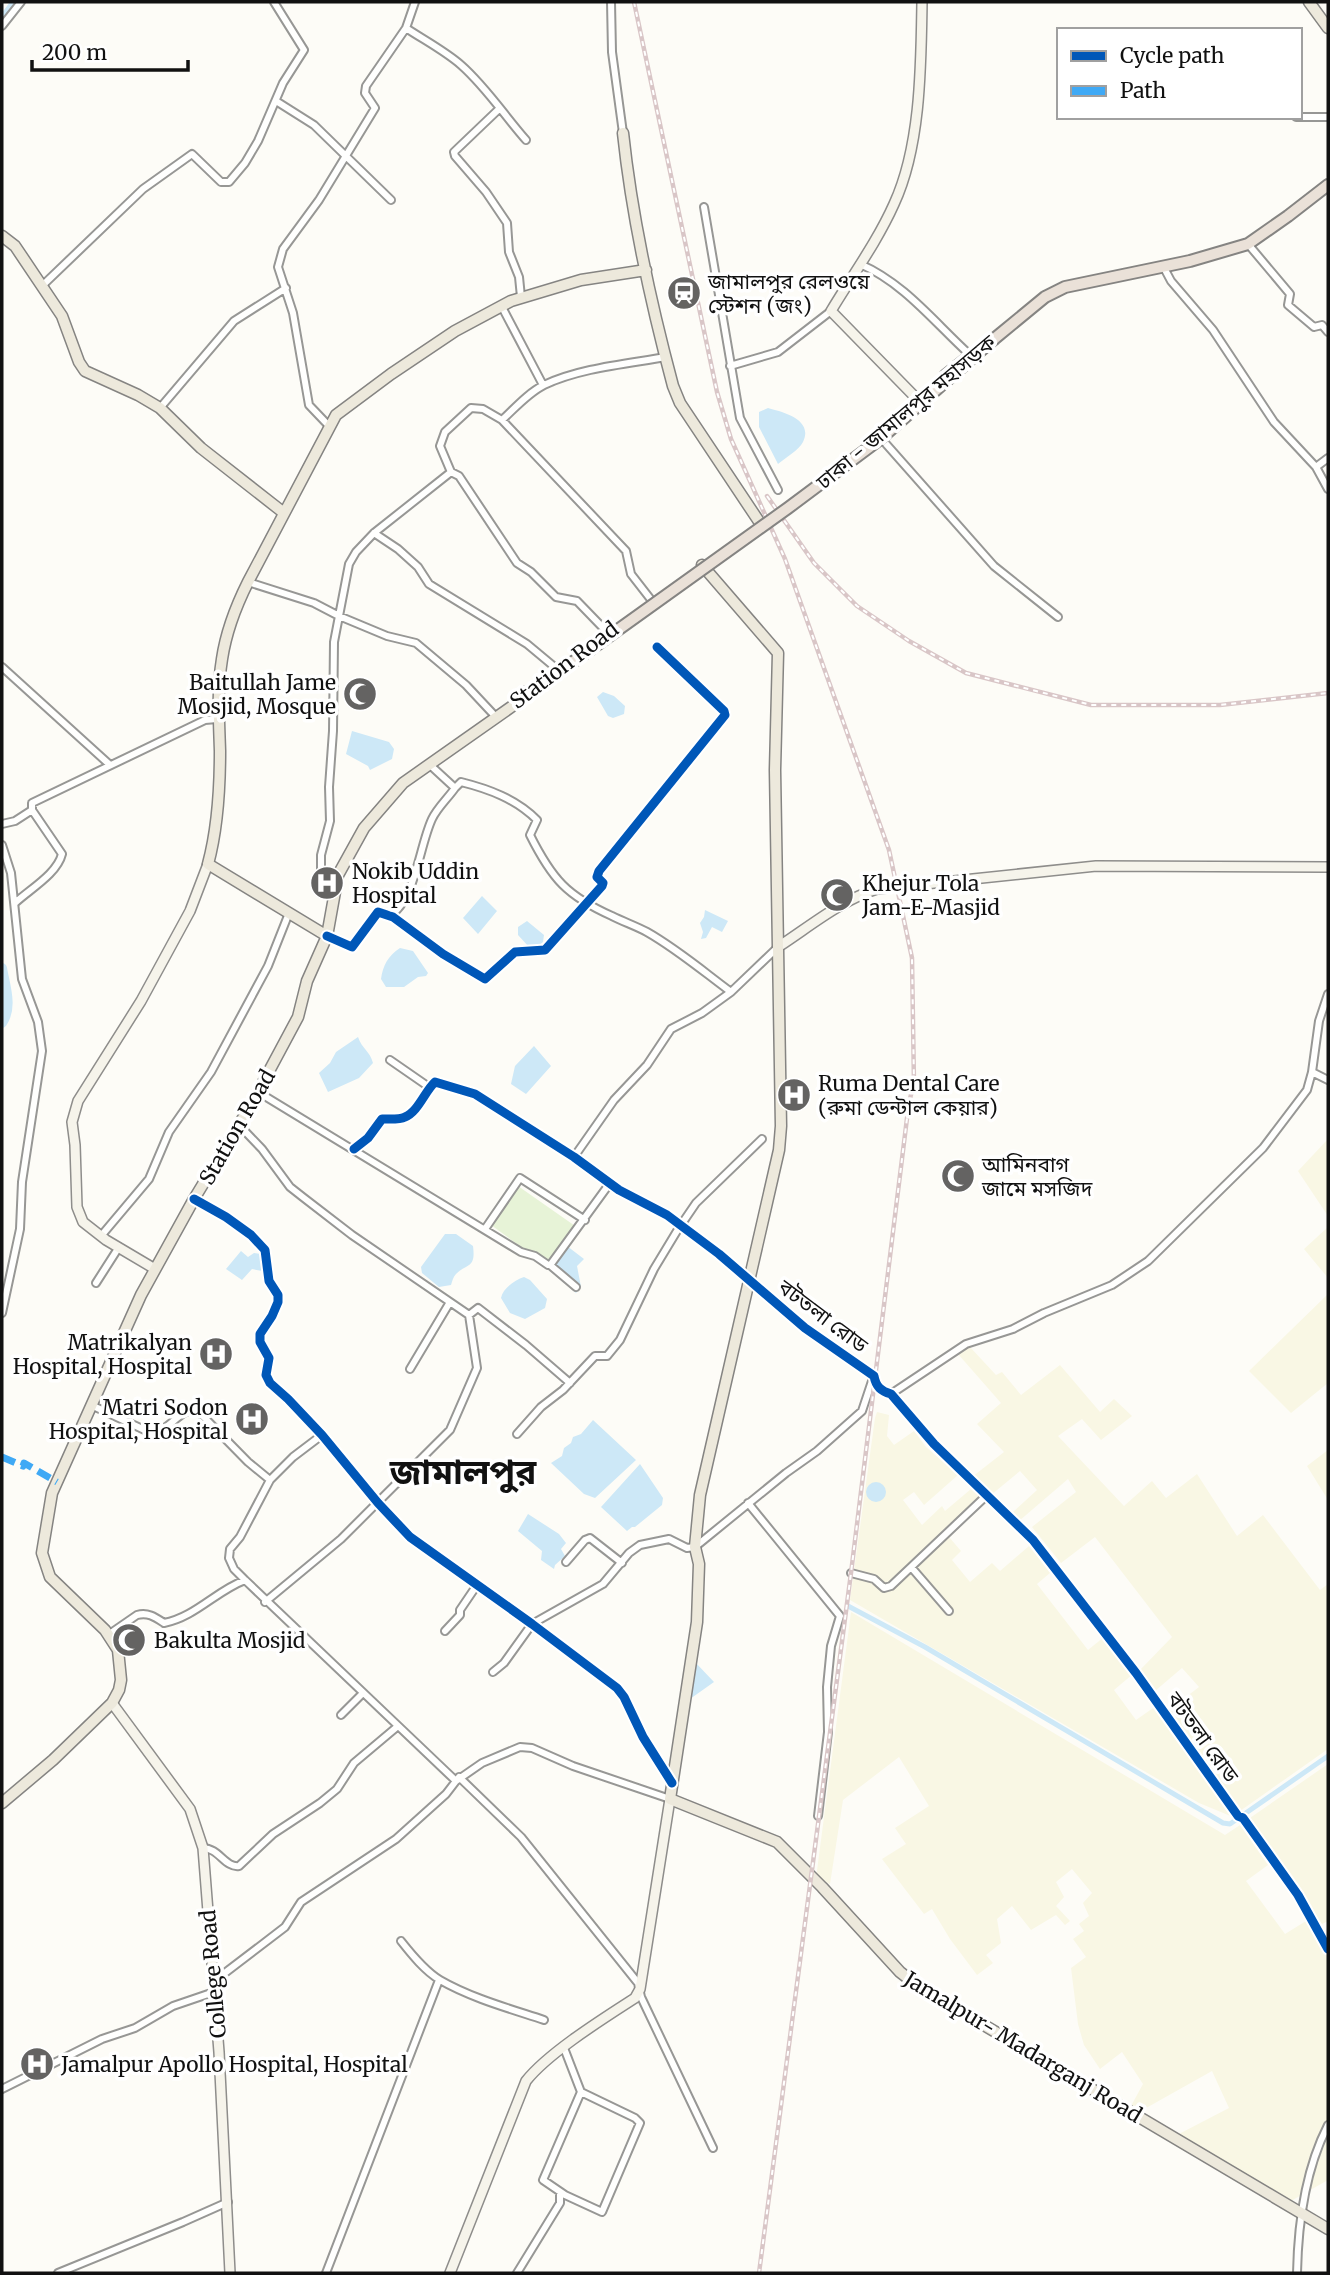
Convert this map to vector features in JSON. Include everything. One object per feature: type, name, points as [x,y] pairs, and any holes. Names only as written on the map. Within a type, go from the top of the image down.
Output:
[{"type":"highway","name":"ঢাকা - জামালপুর মহাসড়ক","points":[[517,703],[879,440],[1045,297],[1065,287],[1190,261],[1248,244],[1328,185]]},
{"type":"main road","points":[[918,400],[831,311],[895,202],[907,166],[918,99],[922,2]]},
{"type":"main road","points":[[1309,2],[1328,28]]},
{"type":"main road","points":[[623,133],[627,170],[646,270],[666,357],[680,403],[760,523]]},
{"type":"main road","points":[[2,236],[15,246],[43,285],[62,316],[85,371],[160,408],[201,448],[284,513]]},
{"type":"main road","points":[[155,1269],[83,1222],[77,1207],[72,1122],[78,1101],[141,1001],[184,922],[208,864],[217,822],[220,750],[217,719],[222,659],[235,609],[248,582],[336,415],[455,331],[521,297],[581,280],[646,270]]},
{"type":"main road","name":"Station Road","points":[[112,1703],[120,1690],[118,1650],[108,1635],[50,1577],[42,1553],[52,1493],[155,1269],[258,1092],[298,1017],[307,981],[327,936],[338,875],[364,828],[403,783],[517,703],[517,697],[878,435],[969,354],[994,339]]},
{"type":"main road","points":[[450,2273],[526,2081],[532,2073],[564,2048],[635,1998],[640,1989],[697,1622],[699,1564],[695,1547],[700,1495],[779,1150],[775,770],[778,653],[702,565]]},
{"type":"main road","points":[[208,864],[327,936]]},
{"type":"main road","points":[[778,947],[865,893],[923,882],[1096,866],[1328,867]]},
{"type":"main road","points":[[2,1803],[53,1760],[112,1703]]},
{"type":"main road","name":"College Road","points":[[112,1703],[190,1809],[203,1848],[228,2202],[230,2273]]},
{"type":"main road","name":"Jamalpur- Madarganj Road","points":[[670,1799],[777,1842],[900,1972],[918,1986],[1328,2229]]},
{"type":"street","points":[[2,26],[21,2]]},
{"type":"street","points":[[43,285],[144,189],[192,154],[221,182],[229,182],[245,163],[276,101],[282,83],[304,50],[274,2]]},
{"type":"street","points":[[330,426],[309,405],[286,288],[278,267],[283,249],[319,200],[375,108],[365,93],[366,86],[406,28],[415,2]]},
{"type":"street","points":[[611,2],[612,52],[623,133]]},
{"type":"street","points":[[406,28],[460,63],[487,90],[499,109],[526,139]]},
{"type":"street","points":[[276,101],[314,125],[391,200]]},
{"type":"street","points":[[499,109],[454,152],[507,223],[509,252],[519,277],[521,297]]},
{"type":"street","points":[[1302,117],[1328,117]]},
{"type":"street","points":[[704,207],[740,418],[753,448],[778,491]]},
{"type":"street","points":[[1248,244],[1290,295],[1288,304],[1314,327],[1322,325],[1328,332]]},
{"type":"street","points":[[860,264],[874,270],[914,299],[969,354]]},
{"type":"street","points":[[1163,266],[1171,281],[1213,330],[1274,422],[1316,467],[1328,489]]},
{"type":"street","points":[[160,408],[233,321],[286,288]]},
{"type":"street","points":[[502,307],[543,386]]},
{"type":"street","points":[[730,366],[778,352],[831,311]]},
{"type":"street","points":[[502,419],[543,386],[581,373],[666,357]]},
{"type":"street","points":[[607,632],[578,601],[556,597],[531,572],[517,563],[462,481],[452,472],[440,446],[445,432],[471,408],[483,409],[502,419],[626,551],[631,573],[652,601]]},
{"type":"street","points":[[878,435],[994,566],[1058,617]]},
{"type":"street","points":[[1316,467],[1328,458]]},
{"type":"street","points":[[335,890],[323,873],[321,855],[330,821],[334,642],[349,564],[374,533],[452,472]]},
{"type":"street","points":[[374,533],[418,567],[429,584],[527,644],[557,669]]},
{"type":"street","points":[[248,582],[314,603],[387,636],[416,643],[466,685],[495,716]]},
{"type":"street","points":[[327,936],[352,947],[378,912],[390,916],[485,979],[515,952],[545,950],[602,886],[597,874],[599,871],[725,715],[724,710],[657,646]]},
{"type":"street","points":[[2,667],[110,765]]},
{"type":"street","points":[[15,903],[48,874],[62,854],[32,810],[32,803],[205,720],[217,719]]},
{"type":"street","points":[[429,764],[455,788]]},
{"type":"street","points":[[390,916],[402,903],[433,817],[461,782],[483,787],[527,810],[537,820],[530,835],[559,883],[588,904],[646,931],[731,992]]},
{"type":"street","points":[[2,824],[15,821],[32,810]]},
{"type":"street","points":[[2,845],[11,873],[22,979],[38,1022],[42,1051],[22,1182],[20,1229],[2,1313]]},
{"type":"street","points":[[101,1236],[149,1179],[169,1132],[211,1072],[268,966],[289,913]]},
{"type":"street","points":[[574,1157],[614,1100],[647,1065],[671,1029],[702,1013],[731,992],[778,947]]},
{"type":"street","points":[[891,1394],[966,1344],[1013,1329],[1112,1285],[1148,1261],[1263,1148],[1307,1090],[1319,1021],[1328,994]]},
{"type":"street","points":[[354,1149],[368,1138],[382,1119],[404,1118],[412,1113],[429,1087],[390,1060]]},
{"type":"street","points":[[1312,1072],[1328,1080]]},
{"type":"street","name":"বটতলা রোড","points":[[429,1087],[435,1082],[475,1094],[610,1183],[667,1215],[805,1328],[874,1376],[875,1384],[882,1391],[891,1394],[934,1444],[1033,1539],[1136,1673],[1298,1895],[1328,1949]]},
{"type":"street","points":[[258,1092],[522,1252],[550,1265],[576,1287]]},
{"type":"street","points":[[239,1125],[262,1149],[290,1186],[304,1198],[352,1235],[469,1315],[477,1368],[450,1430],[341,1539],[265,1602]]},
{"type":"street","points":[[517,1434],[541,1407],[570,1384],[595,1356],[607,1356],[620,1340],[654,1269],[695,1203],[762,1139]]},
{"type":"street","points":[[485,1229],[520,1178],[584,1220]]},
{"type":"street","points":[[550,1265],[610,1183]]},
{"type":"street","points":[[194,1199],[226,1217],[251,1235],[265,1250],[269,1281],[278,1295],[272,1316],[260,1334],[260,1342],[269,1358],[266,1375],[270,1382],[322,1435],[410,1537],[617,1688],[671,1783]]},
{"type":"street","points":[[96,1283],[119,1247]]},
{"type":"street","points":[[410,1369],[450,1302]]},
{"type":"street","points":[[469,1315],[478,1308],[570,1384]]},
{"type":"street","points":[[493,1672],[504,1663],[532,1624],[603,1584],[629,1553],[640,1545],[669,1539],[687,1548],[695,1547],[817,1451],[862,1411],[874,1376]]},
{"type":"street","points":[[91,1405],[151,1433],[159,1432],[188,1409],[196,1409],[248,1462],[270,1480]]},
{"type":"street","points":[[322,1435],[293,1457],[270,1480],[240,1537],[230,1549],[229,1558],[234,1569],[265,1602],[521,1837],[640,1989],[641,1997],[713,2148]]},
{"type":"street","points":[[851,1573],[874,1579],[884,1588],[891,1586],[986,1496]]},
{"type":"street","points":[[748,1503],[840,1616],[831,1646],[827,1687],[828,1732],[818,1816]]},
{"type":"street","points":[[566,1562],[585,1540],[590,1538],[622,1563]]},
{"type":"street","points":[[911,1567],[949,1611]]},
{"type":"street","points":[[108,1635],[142,1613],[164,1623],[173,1621],[245,1580]]},
{"type":"street","points":[[445,1631],[460,1615],[460,1609],[477,1585]]},
{"type":"street","points":[[341,1716],[363,1693]]},
{"type":"street","points":[[203,1848],[212,1848],[231,1866],[239,1866],[273,1834],[320,1803],[337,1788],[354,1763],[398,1726]]},
{"type":"street","points":[[2,2089],[94,2042],[135,2028],[214,1987],[285,1927],[301,1902],[396,1839],[446,1794],[458,1779],[500,1754],[520,1747],[532,1748],[573,1766],[670,1799]]},
{"type":"street","points":[[401,1941],[439,1980],[544,2020]]},
{"type":"street","points":[[326,2273],[439,1980]]},
{"type":"street","points":[[564,2048],[581,2092],[635,2118],[640,2123],[602,2212],[560,2192],[542,2180],[581,2092]]},
{"type":"street","points":[[1297,2273],[1308,2176],[1328,2124]]},
{"type":"street","points":[[560,2192],[560,2203]]},
{"type":"street","points":[[517,2273],[560,2203],[571,2197]]},
{"type":"street","points":[[58,2273],[228,2202]]},
{"type":"shaded area","points":[[1328,1139],[1328,1216],[1298,1171]]},
{"type":"shaded area","points":[[1328,1227],[1328,1278],[1304,1249]]},
{"type":"shaded area","points":[[1328,1294],[1328,1383],[1291,1413],[1249,1371]]},
{"type":"shaded area","points":[[970,1347],[996,1375],[1002,1372],[1021,1395],[1060,1365],[1100,1412],[1114,1399],[1132,1416],[1101,1440],[1082,1419],[1058,1436],[1124,1506],[1152,1481],[1166,1498],[1197,1474],[1237,1536],[1263,1515],[1320,1590],[1328,1584],[1328,1749],[1240,1811],[1169,1710],[1199,1687],[1182,1668],[1155,1691],[1140,1670],[1172,1637],[1095,1537],[1061,1563],[1032,1527],[1076,1492],[1068,1479],[1019,1521],[1013,1512],[1037,1490],[1020,1471],[991,1495],[972,1477],[1004,1452],[977,1424],[1001,1403],[958,1354]]},
{"type":"shaded area","points":[[877,1412],[889,1415],[887,1436],[894,1445],[914,1431],[926,1447],[958,1475],[924,1505],[914,1492],[903,1500],[922,1525],[942,1506],[945,1511],[971,1489],[981,1497],[943,1530],[961,1551],[952,1560],[970,1582],[992,1563],[1000,1571],[1029,1546],[1050,1573],[1037,1584],[1088,1650],[1104,1637],[1133,1674],[1114,1690],[1136,1720],[1156,1706],[1233,1817],[1199,1803],[850,1600]]},
{"type":"shaded area","points":[[1328,1450],[1328,1500],[1307,1466]]},
{"type":"shaded area","points":[[851,1612],[1225,1835],[1240,1825],[1268,1865],[1246,1881],[1285,1934],[1306,1921],[1328,1956],[1328,2180],[1291,2201],[1177,2135],[1229,2108],[1212,2071],[1139,2112],[1131,2106],[1143,2084],[1122,2052],[1100,2069],[1084,2045],[1078,2024],[1071,1968],[1086,1957],[1073,1939],[1084,1931],[1079,1924],[1089,1916],[1083,1903],[1092,1893],[1072,1869],[1056,1882],[1064,1897],[1056,1906],[1070,1921],[1065,1925],[1056,1915],[1031,1930],[1012,1906],[997,1919],[1001,1943],[986,1955],[993,1963],[977,1975],[932,1909],[924,1914],[882,1859],[906,1844],[895,1828],[929,1806],[899,1757],[843,1800],[830,1884],[816,1878]]},
{"type":"shaded area","points":[[1328,1764],[1328,1921],[1322,1924],[1247,1820]]},
{"type":"green space","points":[[518,1186],[578,1228],[550,1268],[491,1225]]},
{"type":"water","points":[[768,408],[795,418],[804,428],[801,445],[778,464],[759,427],[759,412]]},
{"type":"water","points":[[603,692],[614,696],[625,706],[624,714],[613,718],[608,716],[597,697]]},
{"type":"water","points":[[352,731],[389,742],[394,749],[392,759],[370,770],[368,766],[346,754]]},
{"type":"water","points":[[482,896],[497,911],[478,934],[463,918]]},
{"type":"water","points":[[705,910],[728,921],[722,932],[712,927],[706,938],[701,939],[703,932],[700,923]]},
{"type":"water","points":[[527,921],[544,935],[543,942],[537,947],[529,947],[518,935],[518,927]]},
{"type":"water","points":[[400,948],[413,951],[428,973],[404,987],[386,987],[381,979],[383,969],[389,958]]},
{"type":"water","points":[[358,1037],[373,1063],[359,1078],[328,1092],[319,1073],[330,1063],[336,1052]]},
{"type":"water","points":[[534,1046],[551,1066],[526,1094],[511,1084],[515,1066]]},
{"type":"water","points":[[445,1234],[456,1234],[473,1246],[473,1259],[455,1275],[451,1285],[439,1287],[422,1273],[421,1267]]},
{"type":"water","points":[[567,1246],[584,1259],[577,1266],[581,1287],[576,1293],[548,1269]]},
{"type":"water","points":[[241,1251],[248,1257],[254,1253],[261,1254],[262,1271],[252,1269],[242,1280],[226,1269]]},
{"type":"water","points":[[524,1277],[547,1299],[545,1308],[525,1319],[510,1313],[501,1298],[510,1285]]},
{"type":"water","points":[[593,1420],[636,1460],[595,1498],[584,1494],[551,1463],[562,1456],[564,1448],[571,1443],[573,1437],[581,1434]]},
{"type":"water","points":[[640,1464],[663,1498],[662,1505],[627,1531],[601,1507]]},
{"type":"water","points":[[876,1482],[883,1485],[886,1492],[883,1499],[876,1502],[869,1499],[866,1492],[869,1485]]},
{"type":"water","points":[[528,1514],[559,1534],[566,1543],[561,1549],[565,1556],[554,1569],[541,1560],[542,1551],[518,1531]]},
{"type":"water","points":[[695,1662],[714,1682],[690,1699]]},
{"type":"waterway","points":[[2,17],[13,2]]},
{"type":"waterway","points":[[2,968],[8,1003],[2,1023]]},
{"type":"waterway","points":[[848,1606],[925,1647],[1223,1823],[1230,1824],[1328,1756]]},
{"type":"railway","points":[[634,2],[717,392],[731,439],[785,559],[889,850],[912,958],[914,1084],[909,1102],[851,1573],[759,2273]]},
{"type":"railway","points":[[767,496],[814,563],[857,606],[909,641],[966,673],[1091,705],[1220,705],[1328,693]]},
{"type":"marked path","points":[[2,1457],[23,1466],[24,1463],[57,1482]]},
{"type":"cycle path","points":[[327,936],[352,947],[378,912],[393,917],[443,954],[485,979],[515,952],[545,950],[602,886],[603,883],[597,877],[599,871],[725,715],[724,711],[657,647]]},
{"type":"cycle path","points":[[354,1149],[368,1138],[382,1119],[400,1119],[410,1114],[435,1082],[475,1094],[574,1157],[619,1190],[667,1215],[719,1254],[805,1328],[874,1376],[880,1388],[891,1394],[934,1444],[1033,1540],[1136,1673],[1238,1816],[1243,1818],[1298,1895],[1328,1949]]},
{"type":"cycle path","points":[[194,1199],[226,1217],[251,1235],[265,1250],[269,1281],[278,1295],[272,1316],[260,1334],[260,1342],[269,1358],[266,1375],[270,1383],[322,1435],[410,1537],[617,1688],[672,1783]]},
{"type":"place","name":"জামালপুর রেলওয়ে স্টেশন (জং)","points":[[684,293]]},
{"type":"place","name":"Baitullah Jame Mosjid, Mosque","points":[[360,694]]},
{"type":"place","name":"Nokib Uddin Hospital","points":[[327,883]]},
{"type":"place","name":"Khejur Tola Jam-E-Masjid","points":[[837,895]]},
{"type":"place","name":"Ruma Dental Care (রুমা ডেন্টাল কেয়ার)","points":[[794,1095]]},
{"type":"place","name":"আমিনবাগ জামে মসজিদ","points":[[958,1176]]},
{"type":"place","name":"Matrikalyan Hospital, Hospital","points":[[216,1354]]},
{"type":"place","name":"Matri Sodon Hospital, Hospital","points":[[252,1419]]},
{"type":"place","name":"Bakulta Mosjid","points":[[129,1640]]},
{"type":"place","name":"Jamalpur Apollo Hospital, Hospital","points":[[37,2064]]},
{"type":"district","name":"জামালপুর","points":[[463,1472]]}]
